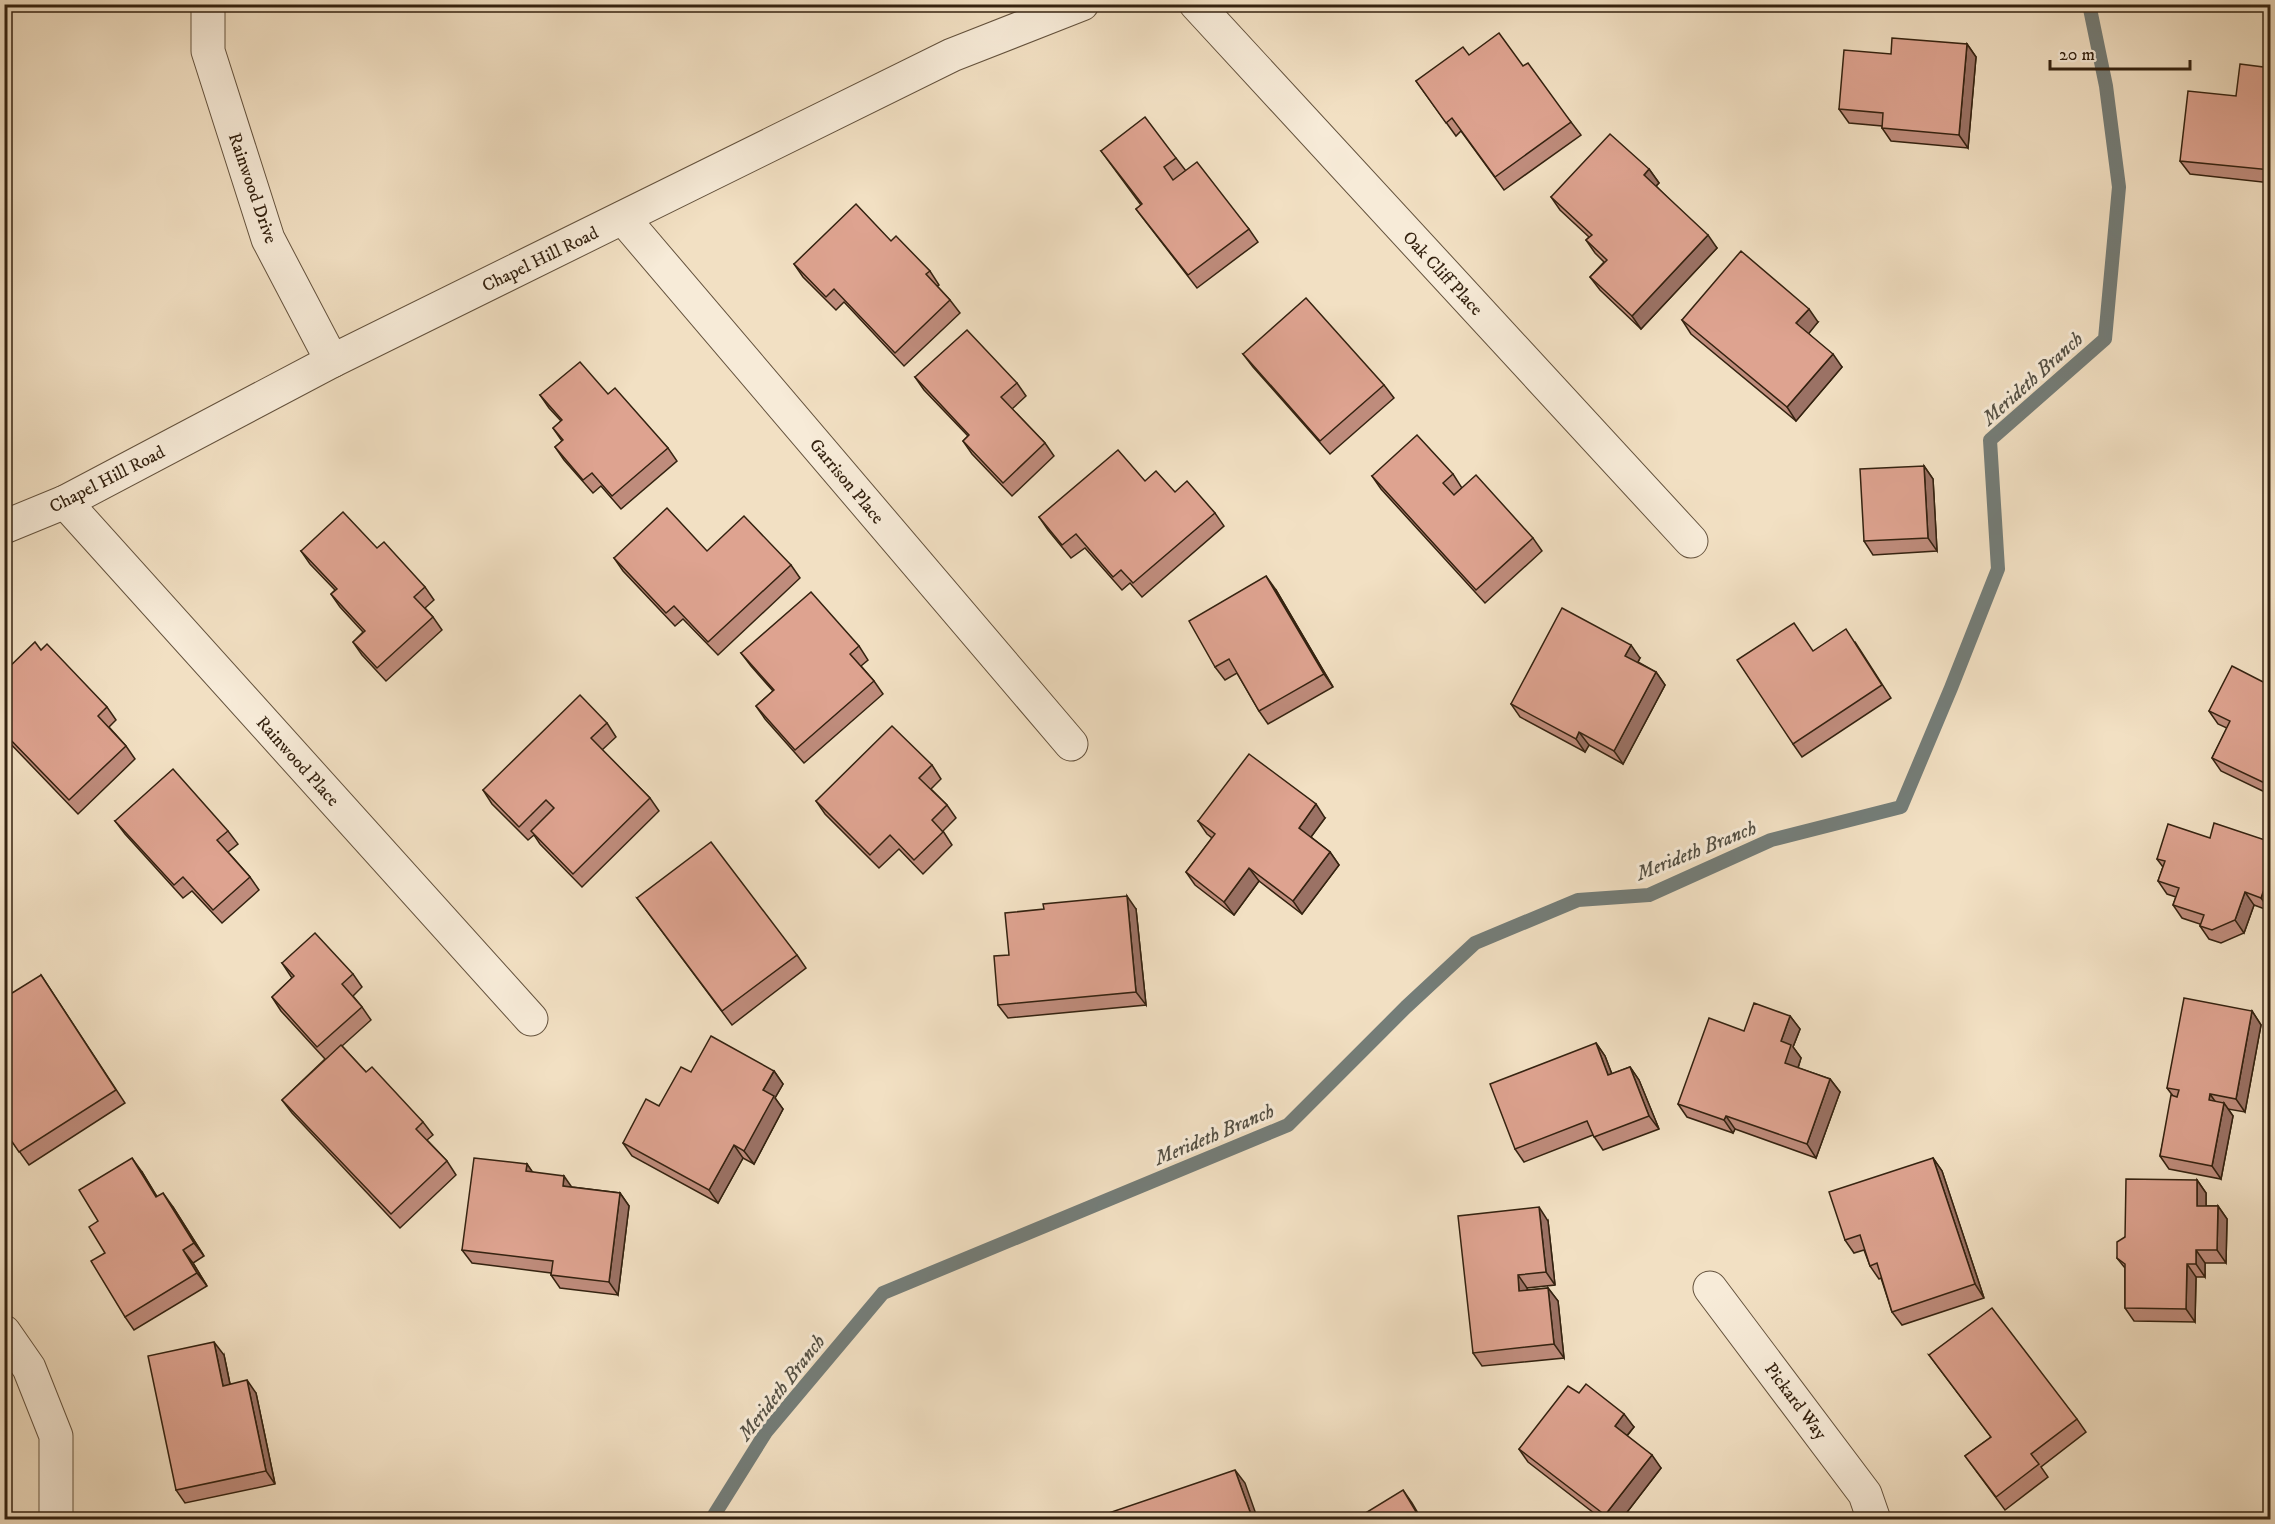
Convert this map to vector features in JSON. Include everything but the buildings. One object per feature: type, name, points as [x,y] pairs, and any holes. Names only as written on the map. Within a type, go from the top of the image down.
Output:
[{"type":"street","name":"Rainwood Drive","points":[[208,4],[208,51],[268,239],[332,361]]},
{"type":"street","name":"Chapel Hill Road","points":[[4,527],[65,502],[332,361],[952,55],[1082,4]]},
{"type":"street","name":"Oak Cliff Place","points":[[1196,4],[1691,540]]},
{"type":"street","name":"Garrison Place","points":[[624,218],[1071,744]]},
{"type":"street","name":"Rainwood Place","points":[[65,502],[531,1019]]},
{"type":"street","name":"Pickard Way","points":[[1710,1287],[1865,1494],[1874,1520]]},
{"type":"street","points":[[4,1332],[29,1368],[56,1436],[56,1520]]},
{"type":"waterway","name":"Merideth Branch","points":[[711,1520],[766,1432],[883,1293],[1288,1125],[1406,1007],[1475,943],[1578,900],[1649,895],[1771,840],[1901,807],[1998,569],[1990,440],[2105,339],[2119,187],[2106,86],[2089,4]]}]
